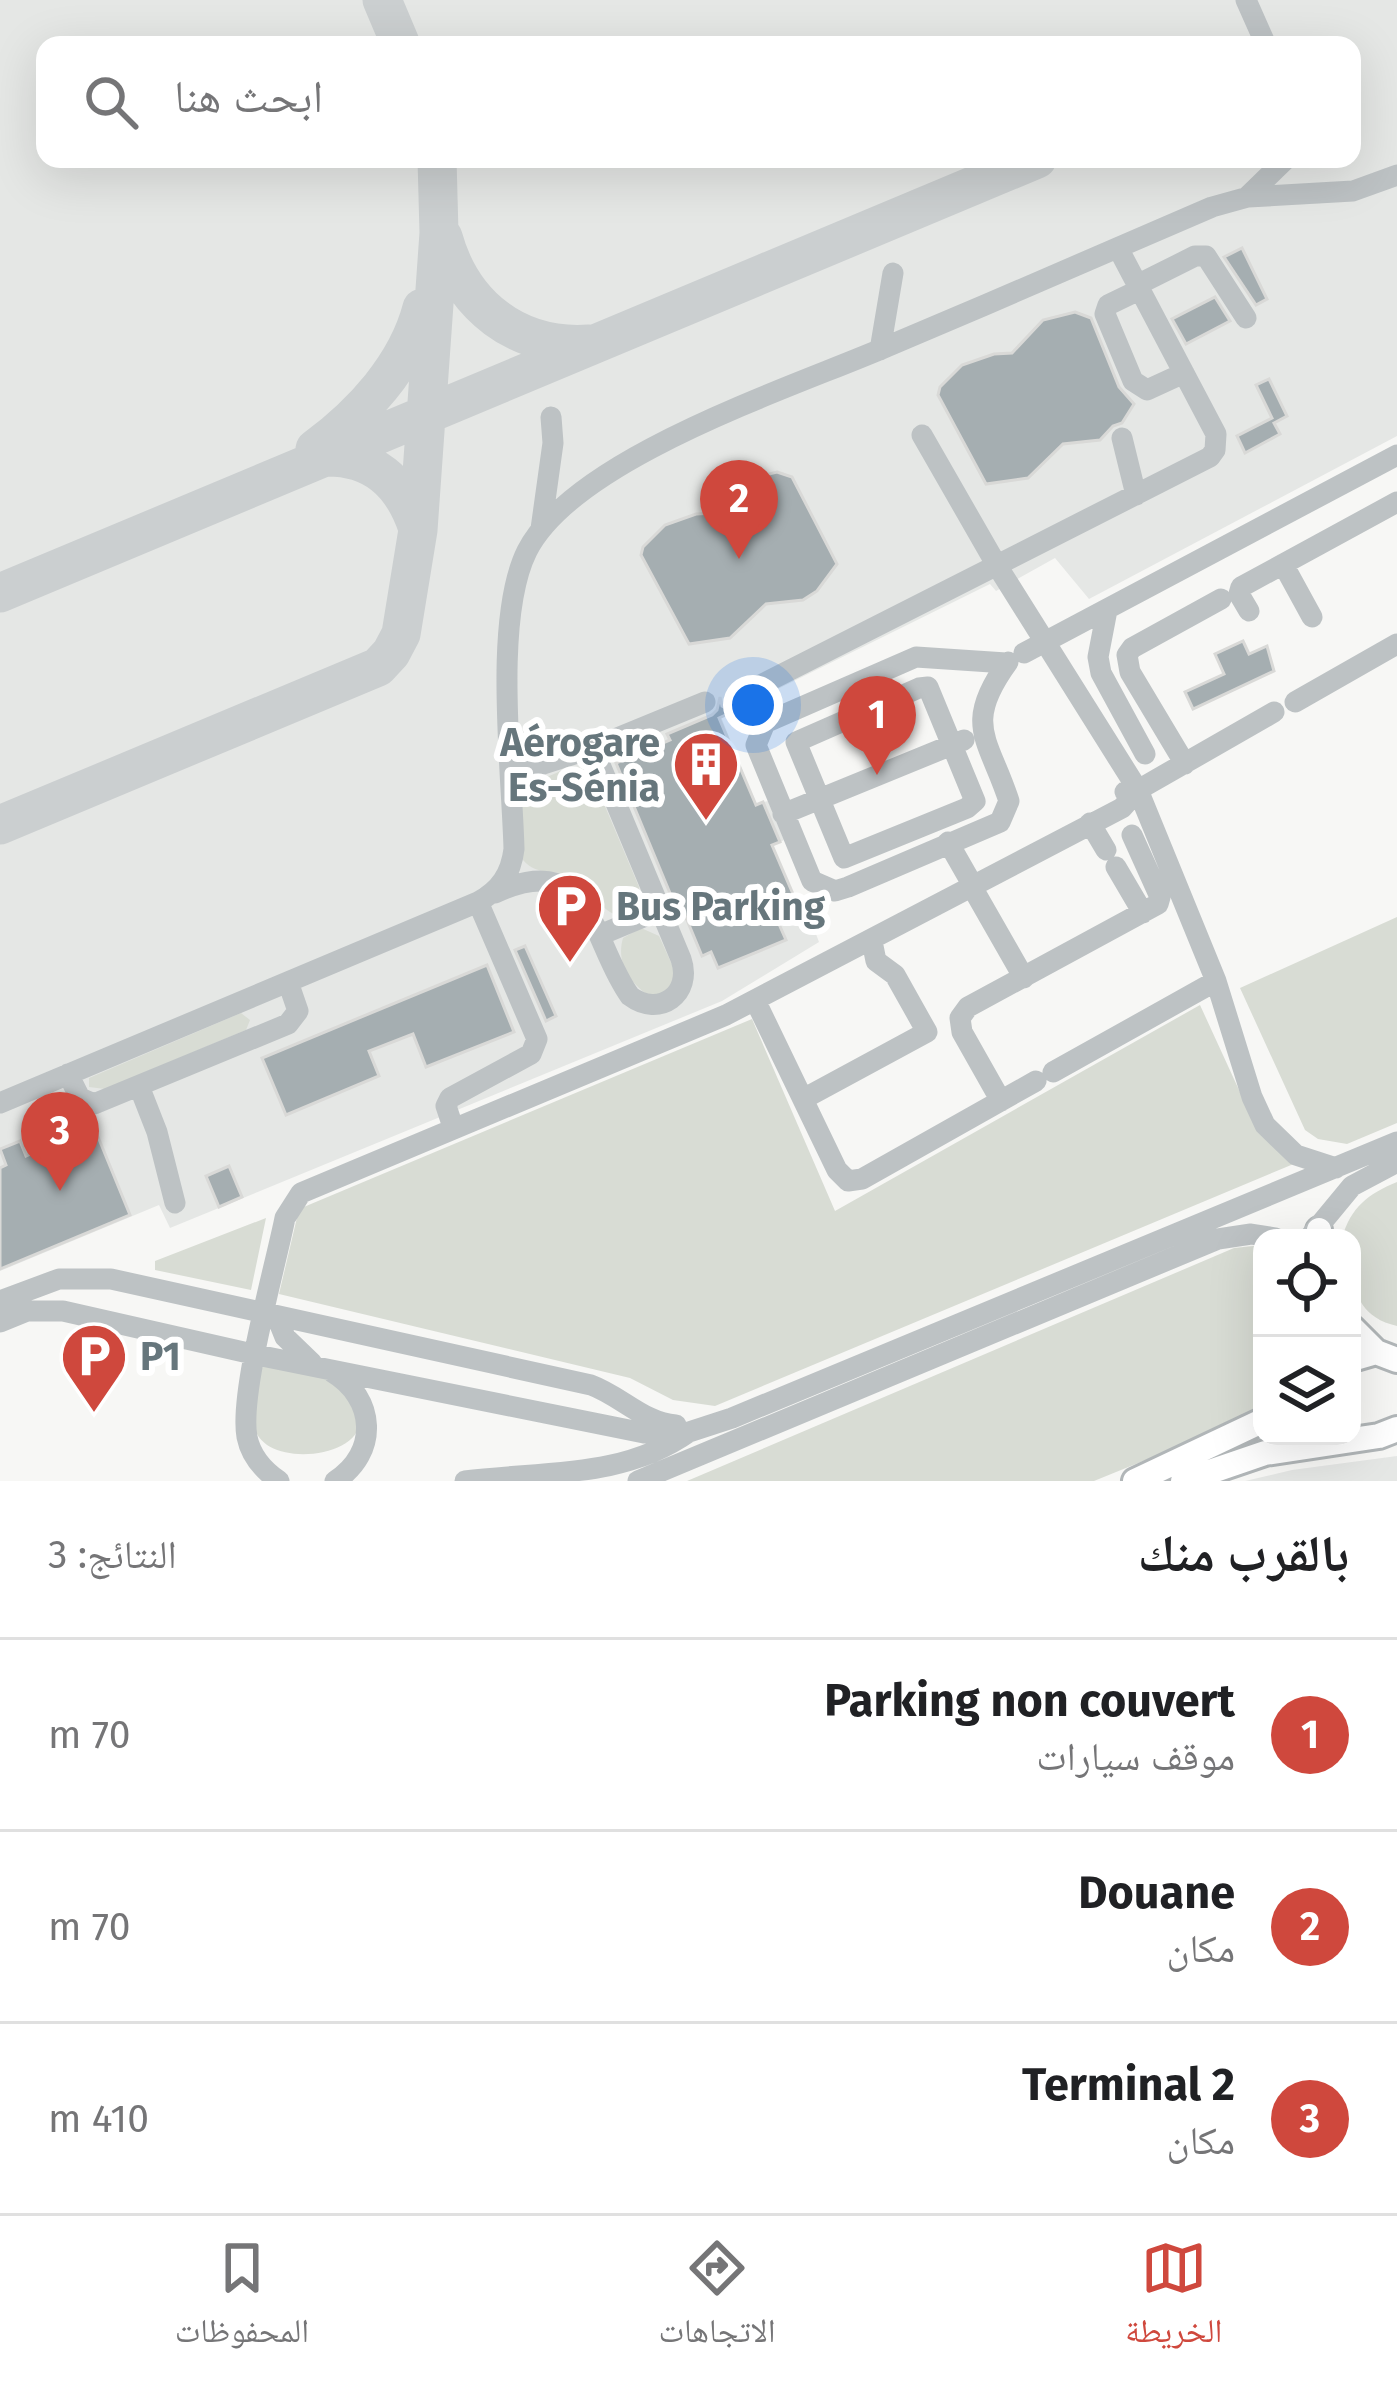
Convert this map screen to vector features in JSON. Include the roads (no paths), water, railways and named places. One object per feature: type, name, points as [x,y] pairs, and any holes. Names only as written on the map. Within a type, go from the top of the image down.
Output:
[{"type":"main road","points":[[1135,1481],[1253,1425]]},
{"type":"main road","points":[[1361,1433],[1379,1436],[1397,1429]]},
{"type":"main road","points":[[1183,1481],[1303,1445]]},
{"type":"street","points":[[1246,0],[1261,36]]},
{"type":"street","points":[[1248,197],[1277,168]]},
{"type":"street","points":[[484,898],[501,886],[512,863],[509,658],[518,575],[557,510],[598,479],[738,406],[1230,200],[1338,194],[1397,175]]},
{"type":"street","points":[[735,698],[1203,461],[1215,450],[1216,434],[1118,248]]},
{"type":"street","points":[[1184,373],[1147,390],[1133,381],[1105,314],[1108,305],[1195,256],[1206,256],[1246,318]]},
{"type":"street","points":[[880,350],[893,273]]},
{"type":"street","points":[[541,530],[552,452],[551,417]]},
{"type":"street","points":[[922,435],[996,565],[1021,655],[1138,790],[1216,981],[1265,1125],[1296,1155],[1336,1168]]},
{"type":"street","points":[[1122,438],[1136,495]]},
{"type":"street","points":[[1021,655],[982,713],[981,733],[1006,790],[1007,812],[1000,822],[947,832],[876,846],[844,858],[795,746],[798,739],[928,687],[975,801],[947,832],[887,871],[835,891],[812,880],[756,745],[765,723],[926,655],[1021,655],[1397,455]]},
{"type":"street","points":[[1249,611],[1239,594],[1241,587],[1397,502]]},
{"type":"street","points":[[1283,564],[1312,617]]},
{"type":"street","points":[[1185,764],[1130,672],[1127,656],[1132,648],[1221,599]]},
{"type":"street","points":[[1107,610],[1098,657],[1101,673],[1144,754]]},
{"type":"street","points":[[1295,702],[1397,644]]},
{"type":"street","points":[[884,670],[895,698]]},
{"type":"street","points":[[815,700],[826,727]]},
{"type":"street","points":[[512,774],[592,748],[705,702]]},
{"type":"street","points":[[849,949],[858,937],[915,912],[1114,796],[1138,790],[1274,712]]},
{"type":"street","points":[[782,814],[981,733]]},
{"type":"street","points":[[0,1102],[523,883],[562,885],[580,897],[630,996],[647,1005],[666,1003],[681,988],[684,968],[592,748]]},
{"type":"street","points":[[970,882],[1129,803],[1138,790]]},
{"type":"street","points":[[1000,1101],[962,1033],[960,1018],[968,1007],[1146,912],[1118,852],[1094,822]]},
{"type":"street","points":[[947,832],[1024,978]]},
{"type":"street","points":[[876,846],[887,871]]},
{"type":"street","points":[[454,1127],[446,1106],[450,1098],[531,1054],[537,1039],[484,898]]},
{"type":"street","points":[[600,935],[660,910]]},
{"type":"street","points":[[279,1481],[257,1461],[247,1434],[246,1412],[257,1355],[271,1316],[285,1218],[293,1200],[310,1188],[755,1000],[872,941],[915,912]]},
{"type":"street","points":[[805,1098],[928,1032],[900,982],[876,961],[872,941]]},
{"type":"street","points":[[755,1000],[841,1176],[855,1182],[1216,981]]},
{"type":"street","points":[[68,1074],[80,1098],[94,1104],[293,1022],[298,1011],[288,982]]},
{"type":"street","points":[[139,1086],[157,1132],[175,1203]]},
{"type":"street","points":[[638,1481],[1195,1238],[1397,1142]]},
{"type":"street","points":[[1320,1229],[1352,1186],[1397,1162]]},
{"type":"street","points":[[465,1481],[625,1463],[662,1451],[698,1429],[1195,1238],[1253,1236]]},
{"type":"street","points":[[0,1301],[43,1283],[94,1277],[591,1385],[663,1424],[698,1429]]},
{"type":"street","points":[[0,1322],[27,1311],[63,1311],[644,1433],[698,1429]]},
{"type":"street","points":[[271,1316],[293,1347],[354,1389],[368,1424],[358,1461],[335,1481]]},
{"type":"place","name":"Douane","points":[[739,559]]},
{"type":"place","name":"Parking non couvert","points":[[877,775]]},
{"type":"place","name":"Aérogare Es-Sénia","points":[[706,823]]},
{"type":"place","name":"Bus Parking","points":[[570,965]]},
{"type":"place","name":"Terminal 2","points":[[60,1191]]},
{"type":"place","name":"P1","points":[[94,1415]]}]
